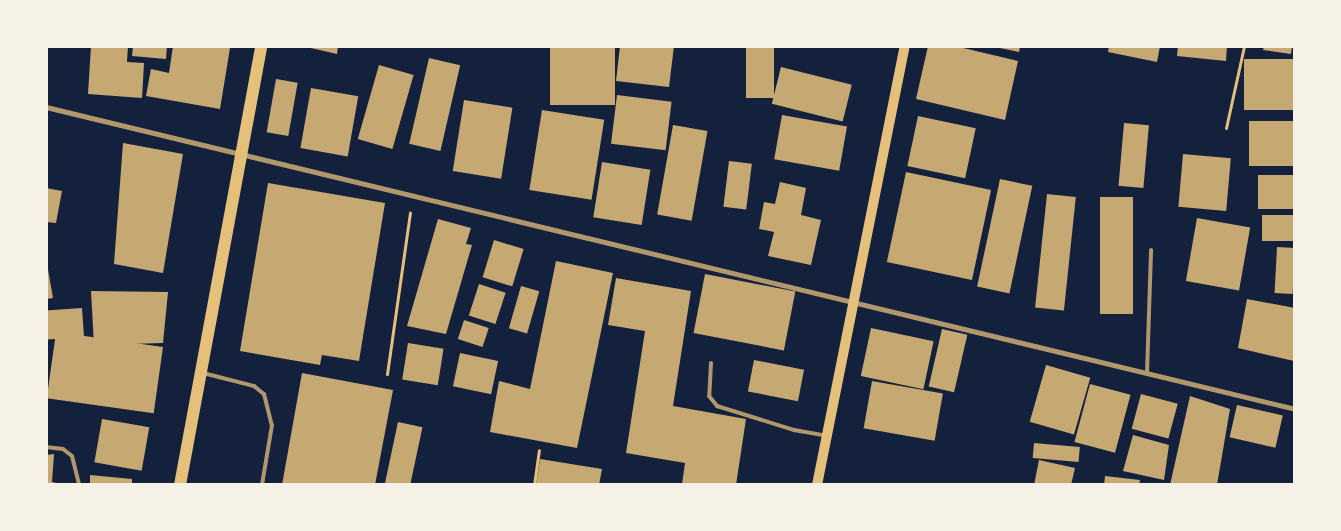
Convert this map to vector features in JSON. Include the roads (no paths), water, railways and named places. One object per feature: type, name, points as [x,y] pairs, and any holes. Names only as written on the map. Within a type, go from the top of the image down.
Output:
[{"type":"main road","points":[[180,485],[261,46]]},
{"type":"main road","points":[[817,485],[905,46]]},
{"type":"street","points":[[46,107],[1295,409]]},
{"type":"lane","points":[[1148,374],[1151,250]]},
{"type":"lane","points":[[711,364],[709,396],[717,406],[794,430],[827,436]]},
{"type":"lane","points":[[201,372],[254,386],[264,394],[272,425],[262,485]]},
{"type":"lane","points":[[46,447],[63,448],[72,456],[79,485]]}]
